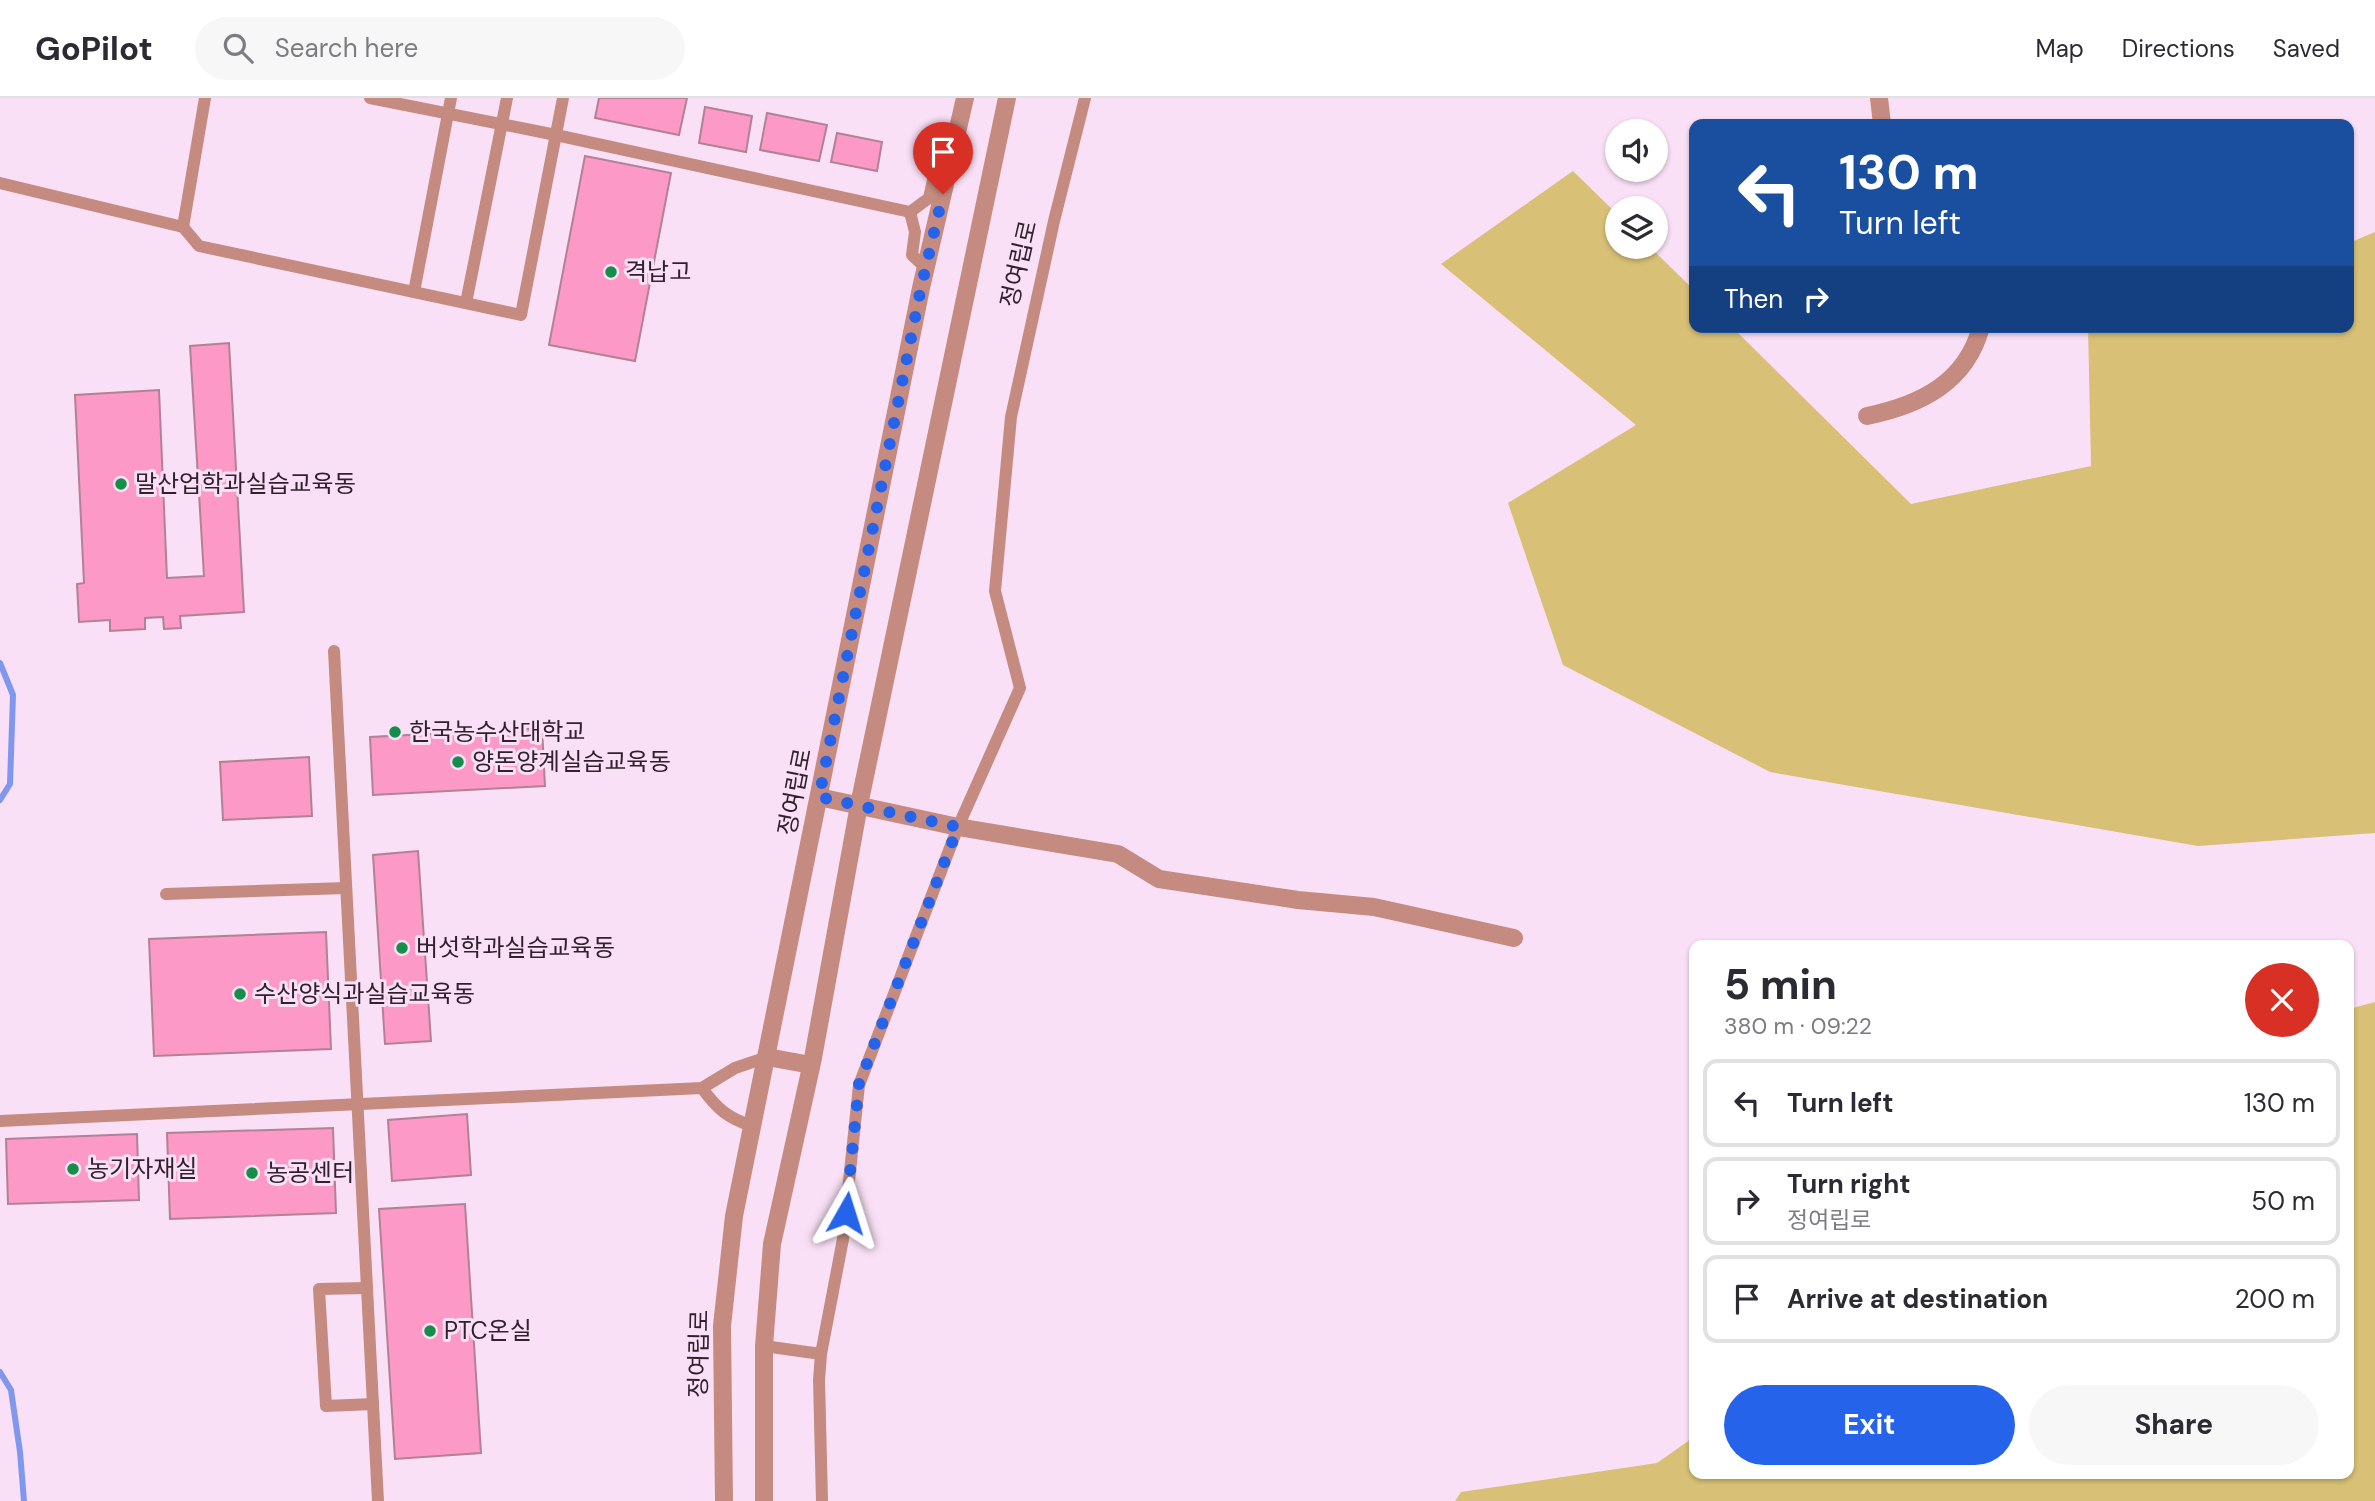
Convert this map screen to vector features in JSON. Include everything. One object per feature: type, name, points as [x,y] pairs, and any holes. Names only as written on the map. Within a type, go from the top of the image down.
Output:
[{"type":"street","name":"정여립로","points":[[724,1501],[722,1326],[734,1216],[926,268],[965,98]]},
{"type":"street","name":"정여립로","points":[[764,1501],[764,1346],[772,1244],[811,1065],[859,805],[1007,98]]},
{"type":"street","points":[[1879,98],[1881,119]]},
{"type":"street","points":[[1867,416],[1898,410],[1936,391],[1963,368],[1980,333]]},
{"type":"street","points":[[819,797],[958,827],[1118,855],[1159,879],[1298,900],[1374,907],[1514,938]]},
{"type":"street","points":[[766,1057],[811,1065]]},
{"type":"lane","points":[[183,228],[205,98]]},
{"type":"lane","points":[[370,98],[556,135],[910,212],[929,198],[935,171],[949,170]]},
{"type":"lane","points":[[414,292],[451,98]]},
{"type":"lane","points":[[466,303],[508,98]]},
{"type":"lane","points":[[0,183],[183,228],[199,246],[521,315],[563,98]]},
{"type":"lane","name":"정여립로","points":[[822,1501],[819,1380],[821,1353],[844,1239],[859,1084],[958,827],[1020,688],[995,591],[1011,417],[1054,221],[1085,98]]},
{"type":"lane","points":[[910,212],[915,232],[912,255],[926,268]]},
{"type":"lane","points":[[334,651],[378,1501]]},
{"type":"lane","points":[[166,894],[346,888]]},
{"type":"lane","points":[[0,1121],[702,1088],[735,1068],[766,1057]]},
{"type":"lane","points":[[702,1088],[731,1120],[752,1126]]},
{"type":"lane","points":[[367,1289],[319,1289],[326,1406],[373,1404]]},
{"type":"lane","points":[[764,1346],[821,1353]]},
{"type":"shaded area","points":[[1573,171],[1605,202],[1605,259],[1662,259],[1689,285],[1689,333],[1738,333],[1911,504],[2091,466],[2088,333],[2354,333],[2354,241],[2375,232],[2375,833],[2198,846],[1770,772],[1563,665],[1508,503],[1636,425],[1441,264]]},
{"type":"shaded area","points":[[2375,1002],[2375,1501],[1455,1501],[1461,1492],[1657,1463],[1689,1441],[1689,1479],[2354,1479],[2354,1008]]},
{"type":"building","points":[[599,98],[687,98],[679,135],[595,118]]},
{"type":"building","points":[[705,107],[752,116],[746,152],[699,143]]},
{"type":"building","points":[[767,113],[827,125],[819,161],[760,150]]},
{"type":"building","points":[[837,133],[882,142],[877,171],[831,162]]},
{"type":"building","points":[[585,156],[671,173],[635,361],[549,345]]},
{"type":"building","name":"말산업학과실습교육동","points":[[229,343],[244,612],[180,616],[181,628],[164,629],[163,617],[145,618],[145,629],[110,631],[110,620],[79,622],[77,584],[84,583],[75,395],[159,390],[167,578],[204,576],[190,346]]},
{"type":"building","name":"양돈양계실습교육동","points":[[542,728],[545,786],[373,795],[370,737]]},
{"type":"building","points":[[309,757],[312,816],[223,820],[220,762]]},
{"type":"building","name":"버섯학과실습교육동","points":[[418,851],[431,1041],[385,1044],[373,855]]},
{"type":"building","name":"수산양식과실습교육동","points":[[326,932],[331,1049],[154,1056],[149,939]]},
{"type":"building","points":[[467,1114],[471,1175],[392,1181],[388,1120]]},
{"type":"building","name":"농공센터","points":[[333,1128],[336,1213],[170,1219],[167,1133]]},
{"type":"building","name":"농기자재실","points":[[137,1134],[139,1200],[8,1204],[6,1139]]},
{"type":"building","name":"PTC온실","points":[[465,1204],[481,1453],[395,1459],[379,1209]]},
{"type":"waterway","points":[[0,663],[13,695],[10,784],[0,800]]},
{"type":"waterway","points":[[0,1372],[11,1390],[24,1501]]},
{"type":"place","name":"격납고","points":[[611,272]]},
{"type":"place","name":"말산업학과실습교육동","points":[[121,484]]},
{"type":"place","name":"한국농수산대학교","points":[[395,732]]},
{"type":"place","name":"양돈양계실습교육동","points":[[458,762]]},
{"type":"place","name":"버섯학과실습교육동","points":[[402,948]]},
{"type":"place","name":"수산양식과실습교육동","points":[[240,994]]},
{"type":"place","name":"농기자재실","points":[[73,1169]]},
{"type":"place","name":"농공센터","points":[[252,1173]]},
{"type":"place","name":"PTC온실","points":[[430,1331]]},
{"type":"route","points":[[846,1213],[859,1084],[958,827],[819,797],[921,288],[943,194]]}]
